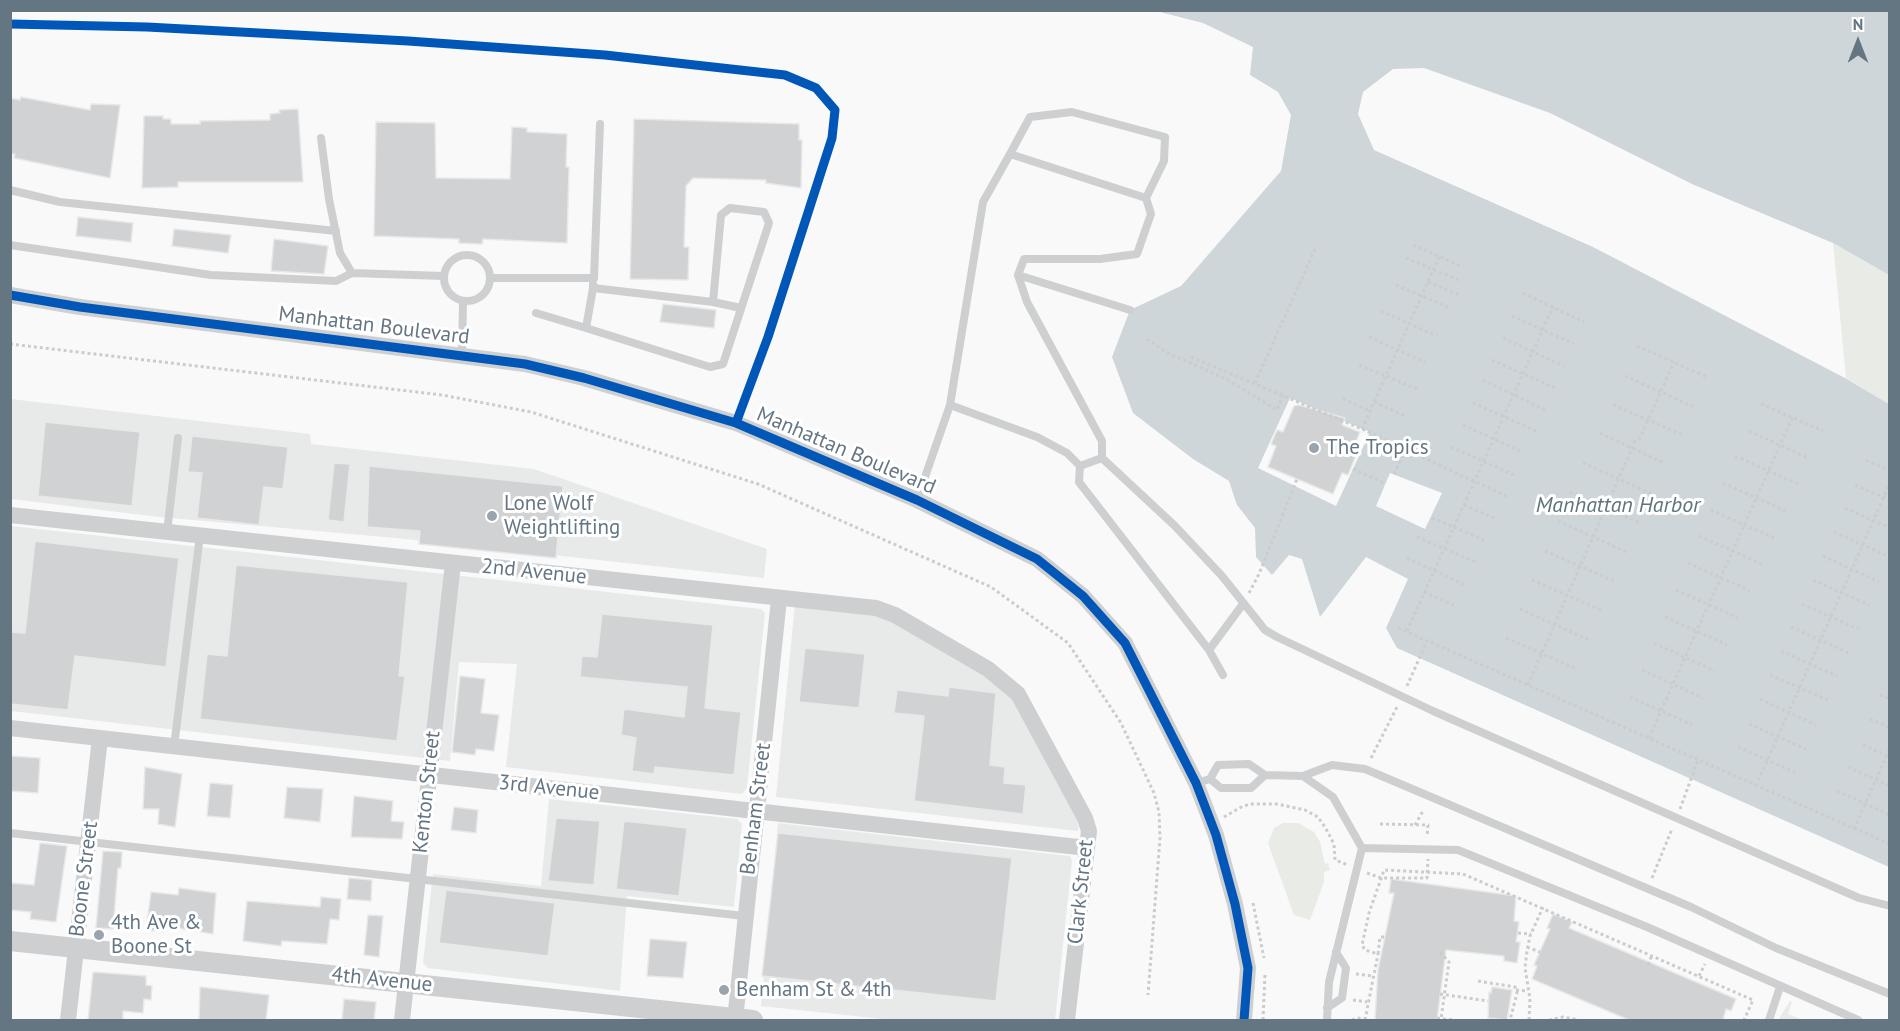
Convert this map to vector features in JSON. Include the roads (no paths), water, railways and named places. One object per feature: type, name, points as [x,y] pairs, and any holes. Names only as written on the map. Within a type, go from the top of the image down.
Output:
[{"type":"street","name":"Manhattan Boulevard","points":[[10,295],[80,307],[525,364],[584,378],[736,423],[917,500],[1037,559],[1083,596],[1125,643],[1203,781],[1211,823],[1235,904],[1248,968],[1244,1020]]},
{"type":"street","name":"2nd Avenue","points":[[10,515],[876,608],[895,615],[988,669],[1018,694],[1025,707]]},
{"type":"street","name":"Kenton Street","points":[[402,1020],[453,563]]},
{"type":"street","name":"Benham Street","points":[[741,1020],[744,916],[779,598]]},
{"type":"street","name":"Clark Street","points":[[1025,707],[1085,818],[1089,831],[1067,1020]]},
{"type":"street","name":"3rd Avenue","points":[[10,728],[1087,848]]},
{"type":"street","name":"Boone Street","points":[[68,1020],[100,738]]},
{"type":"street","name":"4th Avenue","points":[[10,941],[407,982],[741,1020]]},
{"type":"lane","points":[[917,500],[950,405],[983,202],[1030,117],[1072,112],[1166,137],[1164,161],[1146,198],[1151,214],[1137,254],[1100,260],[1024,259],[1018,275],[1027,302],[1102,441],[1102,458],[1175,526],[1222,576],[1265,630],[1277,638],[1402,696],[1859,898],[1890,906]]},
{"type":"lane","points":[[586,327],[594,278],[600,124]]},
{"type":"lane","points":[[321,138],[340,253],[352,273]]},
{"type":"lane","points":[[1010,154],[1146,198]]},
{"type":"lane","points":[[10,190],[60,202],[336,231]]},
{"type":"lane","points":[[536,313],[710,367],[723,364],[769,223],[764,212],[730,208],[721,215],[713,302]]},
{"type":"lane","points":[[10,245],[211,275],[336,281],[352,273],[444,276]]},
{"type":"lane","points":[[464,255],[472,255],[485,263],[490,278],[482,296],[462,300],[446,289],[444,276],[450,262],[464,255]]},
{"type":"lane","points":[[1018,275],[1130,310]]},
{"type":"lane","points":[[490,278],[594,278]]},
{"type":"lane","points":[[593,288],[713,302],[741,308]]},
{"type":"lane","points":[[462,300],[462,355]]},
{"type":"lane","points":[[950,405],[1037,436],[1067,453],[1080,466],[1079,482],[1209,650],[1223,675]]},
{"type":"lane","points":[[167,532],[178,438]]},
{"type":"lane","points":[[1080,466],[1102,458]]},
{"type":"lane","points":[[174,747],[200,535]]},
{"type":"lane","points":[[1209,650],[1243,604]]},
{"type":"lane","points":[[1265,775],[1251,788],[1221,788],[1203,781],[1218,765],[1249,764],[1265,775],[1303,776],[1332,765],[1365,769],[1648,888],[1776,948],[1890,994]]},
{"type":"lane","points":[[1303,776],[1333,796],[1362,848],[1329,982],[1327,1020]]},
{"type":"lane","points":[[10,833],[744,916]]},
{"type":"lane","points":[[1362,848],[1458,850],[1510,869],[1858,1020]]},
{"type":"lane","points":[[1327,1008],[1342,998],[1346,968],[1336,952]]},
{"type":"lane","points":[[1768,1020],[1780,987]]},
{"type":"water","name":"Manhattan Harbor","points":[[1156,11],[1889,11],[1889,275],[1833,243],[1692,184],[1550,113],[1424,68],[1393,69],[1363,92],[1358,114],[1374,150],[1593,247],[1845,378],[1889,404],[1889,867],[1397,648],[1386,628],[1408,579],[1366,557],[1320,617],[1302,559],[1289,555],[1272,575],[1256,557],[1255,528],[1237,505],[1229,481],[1193,459],[1133,413],[1112,357],[1130,310],[1181,286],[1281,171],[1291,115],[1278,92],[1250,75],[1253,47],[1203,23]]},
{"type":"place","name":"The Tropics","points":[[1314,448]]},
{"type":"place","name":"Lone Wolf Weightlifting","points":[[492,516]]},
{"type":"place","name":"4th Ave & Boone St","points":[[99,935]]},
{"type":"place","name":"Benham St & 4th","points":[[724,990]]}]
